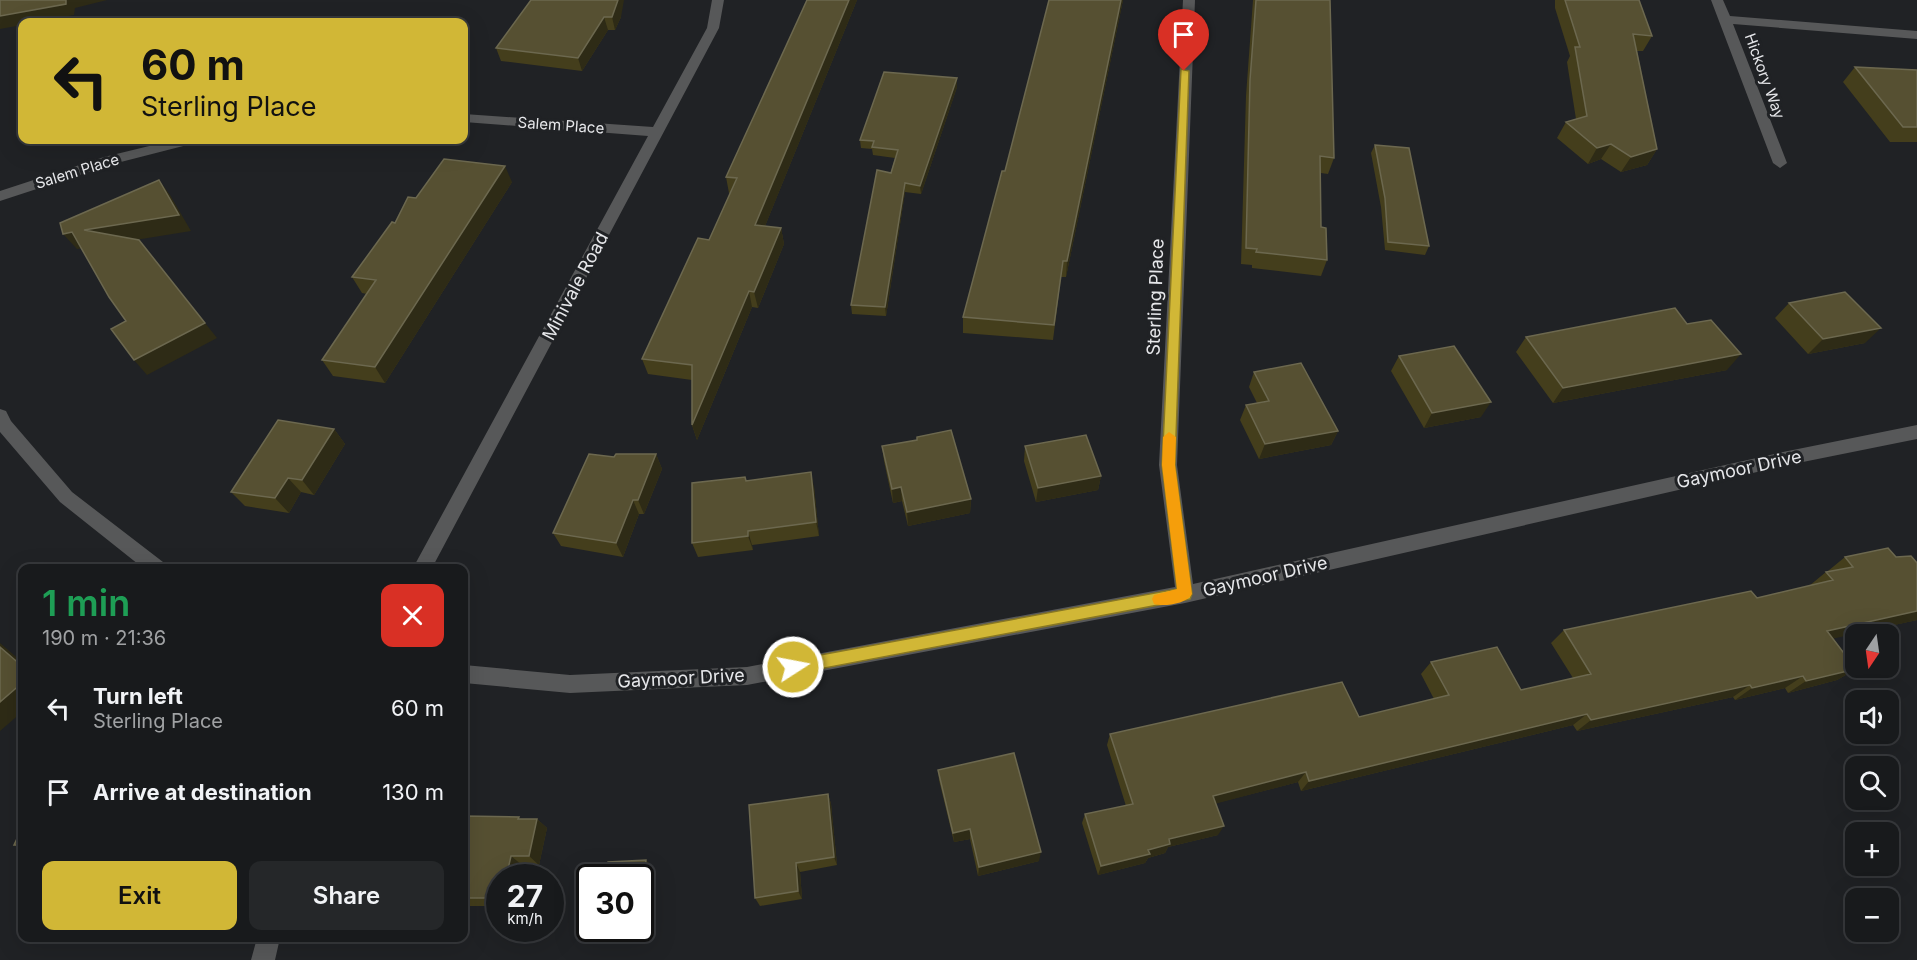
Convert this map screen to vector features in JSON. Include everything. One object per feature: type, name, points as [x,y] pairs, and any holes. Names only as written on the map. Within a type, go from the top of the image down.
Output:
[{"type":"street","name":"Minivale Road","points":[[424,564],[713,27],[718,0]]},
{"type":"street","name":"Sterling Place","points":[[1185,594],[1168,465],[1182,94],[1189,0]]},
{"type":"street","name":"Hickory Way","points":[[1718,0],[1780,163]]},
{"type":"street","points":[[1726,20],[1917,35]]},
{"type":"street","name":"Salem Place","points":[[468,118],[658,132]]},
{"type":"street","name":"Salem Place","points":[[0,196],[108,160],[174,144]]},
{"type":"street","points":[[0,416],[66,497],[151,564]]},
{"type":"street","name":"Gaymoor Drive","points":[[468,674],[570,684],[747,676],[1185,594],[1783,459],[1917,432]]},
{"type":"street","points":[[262,960],[268,942]]},
{"type":"building","points":[[0,0],[66,0],[66,4],[0,16]]},
{"type":"building","points":[[531,0],[618,0],[612,17],[604,17],[578,58],[496,48]]},
{"type":"building","points":[[807,0],[849,0],[755,225],[781,228],[754,292],[749,291],[692,425],[692,365],[642,359],[698,238],[709,240],[737,178],[726,177]]},
{"type":"building","points":[[1049,0],[1121,0],[1067,261],[1063,261],[1054,325],[963,317],[1002,171],[1005,171]]},
{"type":"building","points":[[1256,0],[1330,0],[1334,158],[1320,156],[1321,227],[1326,228],[1327,260],[1256,252],[1257,249],[1246,248],[1250,80]]},
{"type":"building","points":[[1565,0],[1639,0],[1652,36],[1633,34],[1657,149],[1631,157],[1611,144],[1597,148],[1566,122],[1587,116],[1575,47],[1580,47]]},
{"type":"building","points":[[1855,67],[1917,70],[1917,127],[1903,127]]},
{"type":"building","points":[[884,72],[957,78],[920,186],[905,183],[885,307],[851,305],[877,170],[891,173],[898,150],[872,147],[874,141],[860,140]]},
{"type":"building","points":[[1375,145],[1409,148],[1429,246],[1388,242],[1385,198]]},
{"type":"building","points":[[444,159],[505,166],[375,367],[322,360],[376,280],[352,277],[392,222],[395,223],[408,197],[416,198]]},
{"type":"building","points":[[159,180],[179,215],[84,230],[139,240],[205,323],[134,360],[111,329],[126,321],[109,297],[72,232],[63,234],[60,223]]},
{"type":"building","points":[[1845,292],[1881,328],[1823,339],[1789,303]]},
{"type":"building","points":[[1675,308],[1687,324],[1711,320],[1741,354],[1563,388],[1526,337]]},
{"type":"building","points":[[1454,346],[1491,402],[1432,413],[1399,356]]},
{"type":"building","points":[[1301,363],[1338,431],[1265,444],[1246,405],[1269,401],[1254,372]]},
{"type":"building","points":[[278,420],[334,429],[302,480],[288,478],[275,498],[231,492]]},
{"type":"building","points":[[951,430],[971,499],[907,512],[901,487],[892,489],[882,446],[917,440],[917,437]]},
{"type":"building","points":[[1086,435],[1101,476],[1038,488],[1025,446]]},
{"type":"building","points":[[589,454],[614,457],[616,454],[656,454],[638,500],[633,500],[616,543],[553,533]]},
{"type":"building","points":[[811,472],[816,522],[748,531],[748,536],[692,543],[692,483],[745,477],[746,481]]},
{"type":"building","points":[[1888,548],[1896,557],[1911,556],[1917,563],[1917,611],[1858,624],[1845,624],[1845,627],[1827,631],[1845,655],[1845,672],[1806,681],[1803,676],[1752,688],[1750,685],[1591,720],[1587,714],[1309,781],[1306,772],[1213,796],[1224,826],[1169,839],[1170,844],[1148,850],[1150,854],[1101,866],[1085,814],[1133,804],[1110,734],[1342,682],[1359,717],[1449,695],[1431,662],[1497,647],[1521,690],[1591,674],[1564,630],[1751,591],[1757,598],[1833,580],[1826,572],[1853,567],[1845,557]]},
{"type":"building","points":[[0,647],[18,663],[18,686],[0,702]]},
{"type":"building","points":[[1014,753],[1041,852],[979,867],[970,829],[953,833],[938,770]]},
{"type":"building","points":[[828,794],[834,857],[796,863],[798,891],[755,898],[749,805]]},
{"type":"building","points":[[468,816],[537,819],[529,856],[511,856],[509,864],[486,864],[486,898],[468,898]]},
{"type":"building","points":[[646,860],[646,864],[608,864],[608,862]]},
{"type":"slow traffic","points":[[1159,599],[1185,594],[1168,465],[1169,437]]},
{"type":"route","points":[[793,667],[1185,594],[1168,465],[1184,71]]}]
